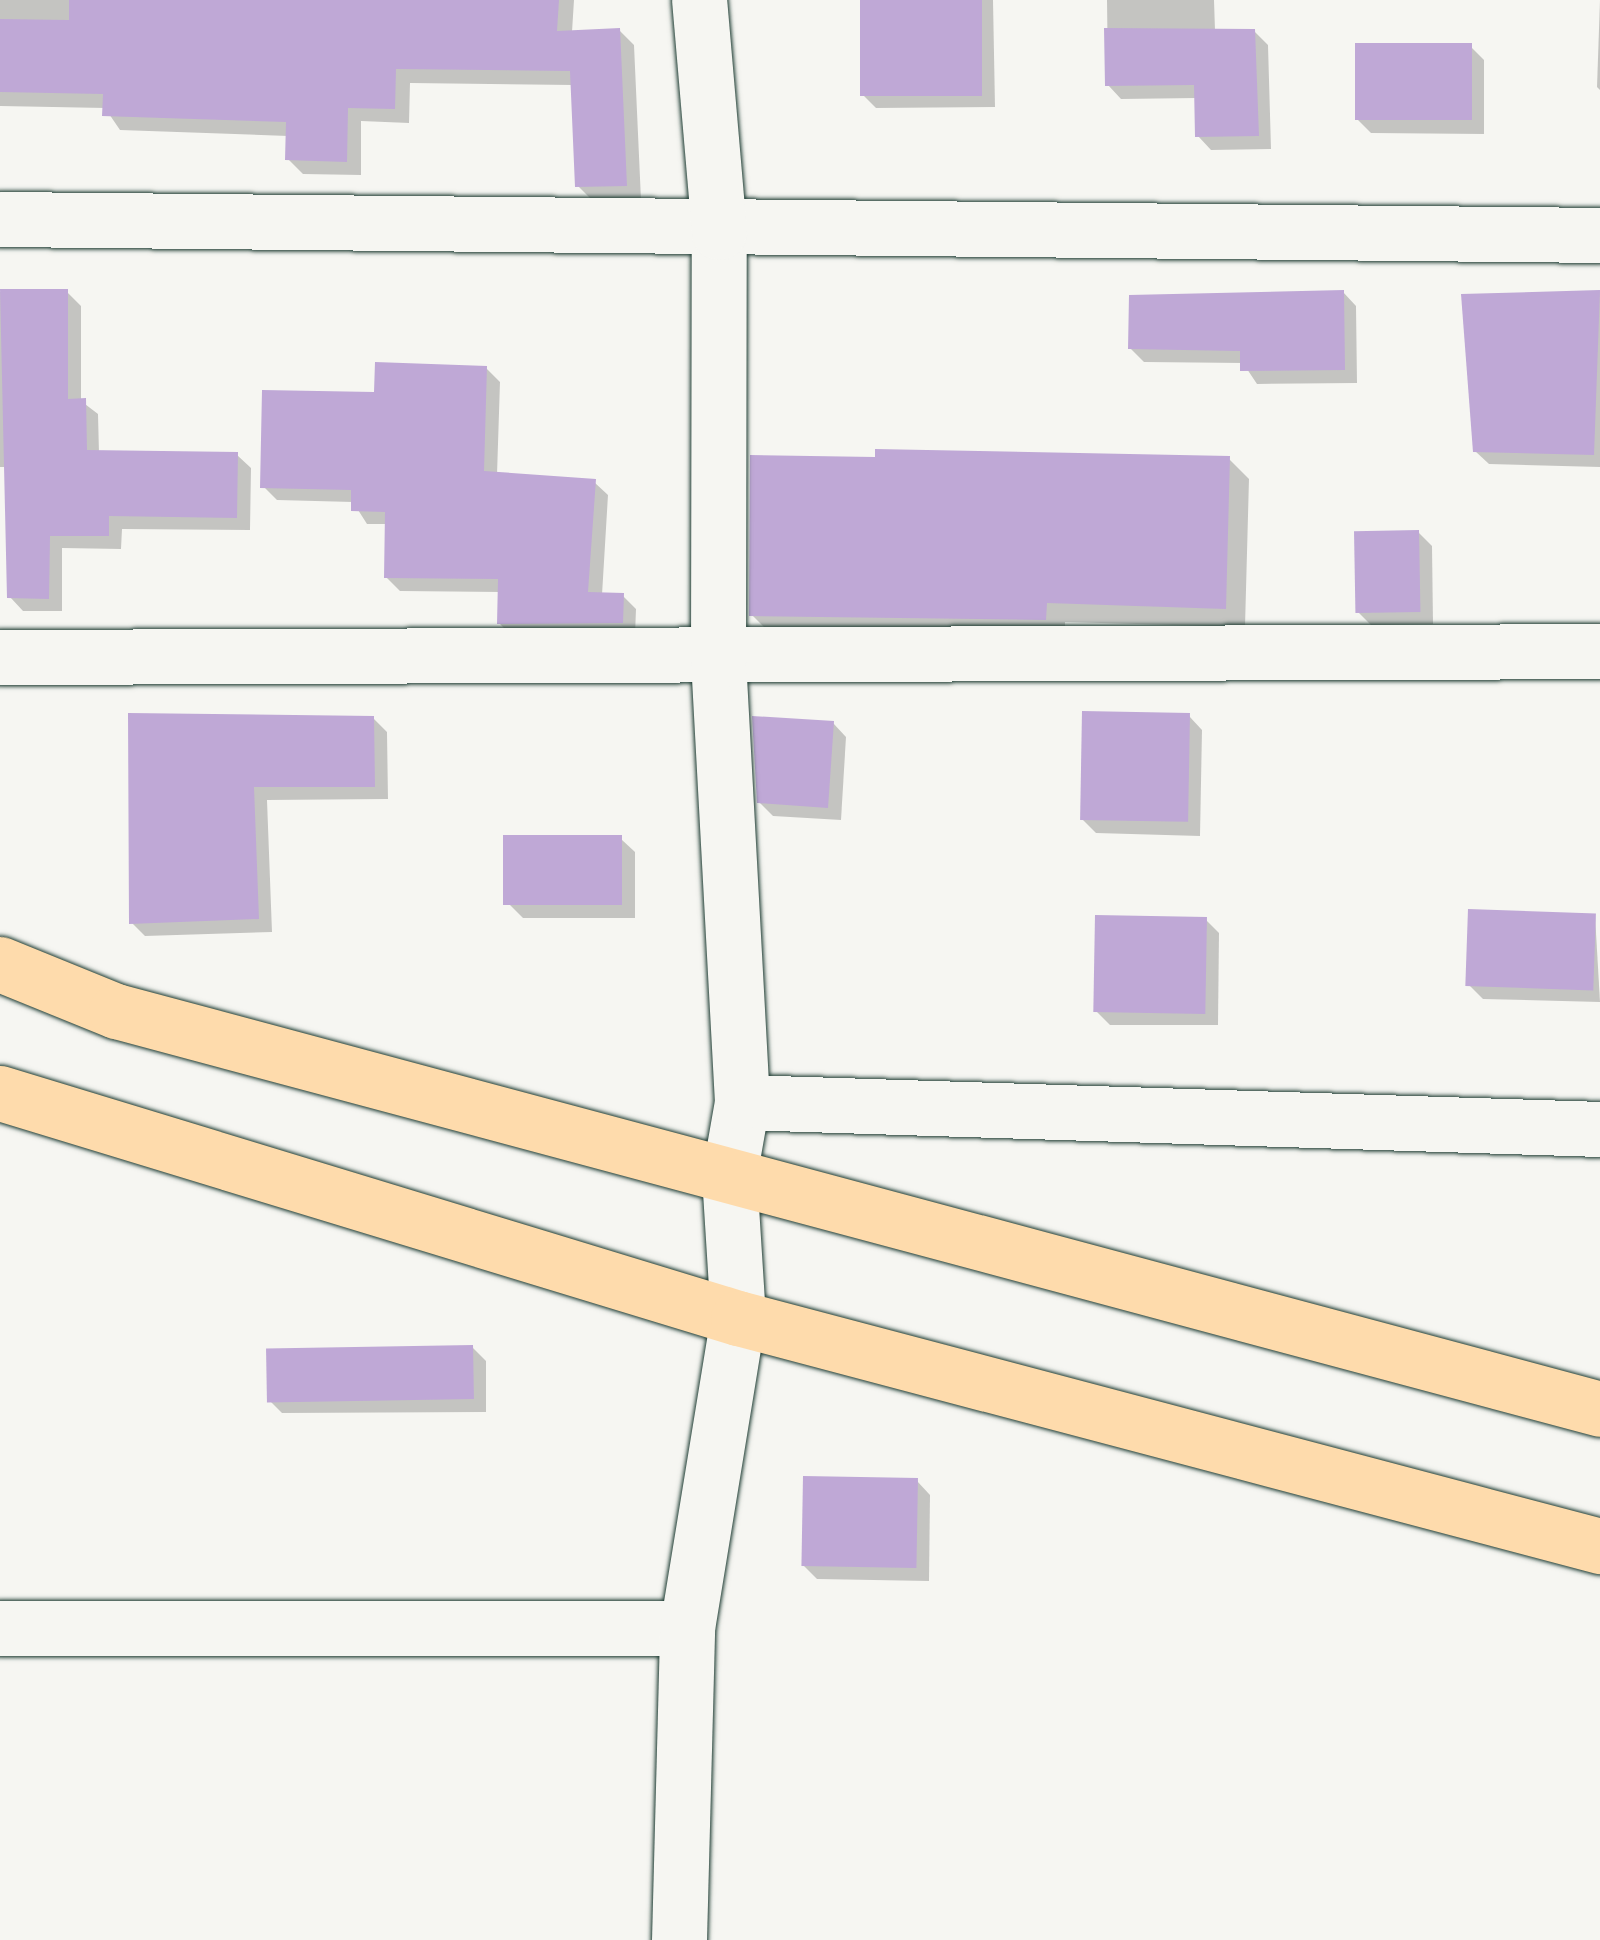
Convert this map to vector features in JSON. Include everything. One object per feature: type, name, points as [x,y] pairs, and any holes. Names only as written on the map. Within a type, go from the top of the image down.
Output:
[{"type":"main road","points":[[0,964],[116,1010],[1600,1409]]},
{"type":"main road","points":[[9,1101],[738,1318],[1600,1546]]},
{"type":"street","points":[[679,1940],[687,1628],[738,1318],[729,1176],[742,1102],[718,660],[719,232],[699,0]]},
{"type":"street","points":[[0,219],[719,232],[1600,235]]},
{"type":"street","points":[[0,658],[718,660],[1600,651]]},
{"type":"street","points":[[742,1102],[1600,1129]]},
{"type":"street","points":[[0,1628],[687,1628]]},
{"type":"building","points":[[69,0],[559,0],[557,31],[620,28],[627,186],[575,187],[570,71],[396,69],[395,109],[348,108],[347,162],[285,160],[286,122],[102,116],[103,94],[0,92],[0,19],[69,20]]},
{"type":"building","points":[[860,0],[982,0],[982,96],[860,96]]},
{"type":"building","points":[[1104,28],[1255,29],[1259,136],[1195,137],[1194,85],[1105,86]]},
{"type":"building","points":[[1355,43],[1472,43],[1472,120],[1355,120]]},
{"type":"building","points":[[0,289],[68,289],[68,399],[86,398],[87,450],[238,452],[237,518],[109,516],[109,536],[50,536],[49,599],[7,598]]},
{"type":"building","points":[[1344,290],[1345,370],[1240,371],[1240,351],[1128,349],[1129,295]]},
{"type":"building","points":[[1600,290],[1594,455],[1473,452],[1461,294]]},
{"type":"building","points":[[375,362],[487,366],[484,471],[596,479],[588,592],[624,593],[623,623],[497,624],[498,579],[384,578],[385,512],[351,511],[351,490],[260,488],[262,390],[374,392]]},
{"type":"building","points":[[875,449],[1230,456],[1226,609],[1047,603],[1046,620],[749,616],[750,455],[875,457]]},
{"type":"building","points":[[1419,530],[1420,612],[1355,613],[1354,531]]},
{"type":"building","points":[[1082,711],[1190,713],[1188,822],[1080,820]]},
{"type":"building","points":[[128,713],[374,716],[375,787],[254,787],[259,919],[129,924]]},
{"type":"building","points":[[752,716],[834,721],[828,808],[757,803]]},
{"type":"building","points":[[503,835],[622,835],[622,905],[503,905]]},
{"type":"building","points":[[1468,909],[1596,913],[1593,990],[1465,986]]},
{"type":"building","points":[[1095,915],[1207,917],[1205,1014],[1093,1012]]},
{"type":"building","points":[[473,1345],[474,1399],[267,1403],[266,1349]]},
{"type":"building","points":[[803,1476],[918,1478],[916,1568],[801,1566]]}]
